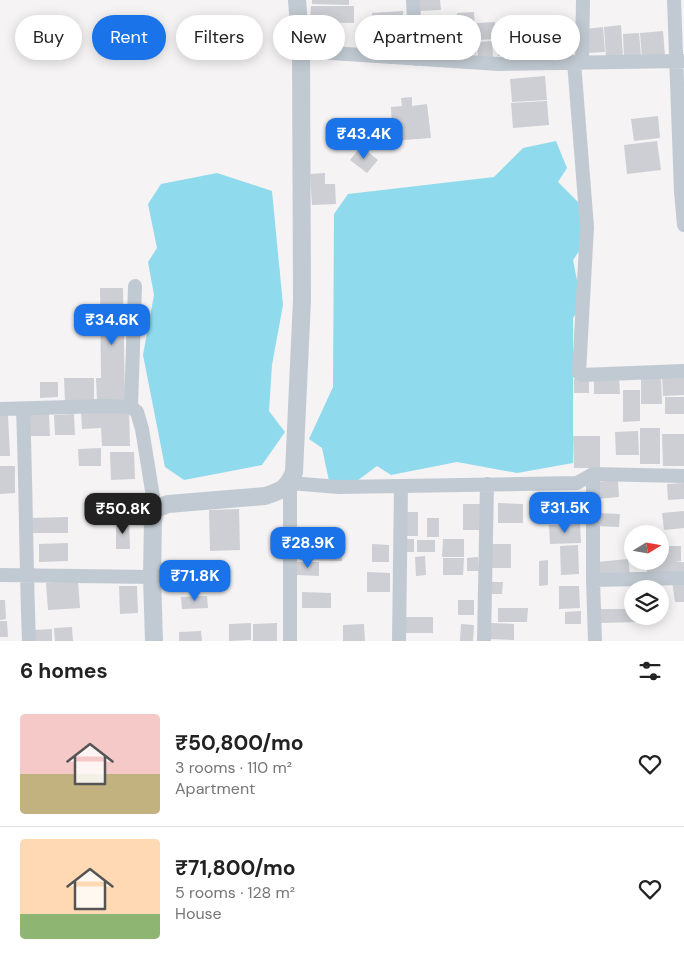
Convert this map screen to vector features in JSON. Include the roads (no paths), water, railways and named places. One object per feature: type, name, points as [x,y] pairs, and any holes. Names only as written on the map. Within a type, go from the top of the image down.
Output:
[{"type":"street","points":[[297,0],[298,15]]},
{"type":"street","points":[[413,0],[414,15]]},
{"type":"street","points":[[583,0],[578,62],[587,227],[579,373],[582,375],[684,371]]},
{"type":"street","points":[[674,0],[680,61],[684,225]]},
{"type":"street","points":[[290,641],[290,483],[294,472],[296,456],[302,300],[301,60]]},
{"type":"street","points":[[433,60],[499,64],[680,61]]},
{"type":"street","points":[[132,407],[136,286]]},
{"type":"street","points":[[0,409],[104,406],[132,407],[137,412],[142,429],[155,509],[153,519],[152,577],[154,641]]},
{"type":"street","points":[[23,409],[29,641]]},
{"type":"street","points":[[155,509],[168,504],[265,496],[279,491],[290,483],[339,487],[577,483],[593,474],[684,476]]},
{"type":"street","points":[[593,474],[595,641]]},
{"type":"street","points":[[484,641],[487,484]]},
{"type":"street","points":[[399,641],[401,486]]},
{"type":"street","points":[[0,575],[152,577]]},
{"type":"street","points":[[593,580],[684,578]]},
{"type":"water","points":[[556,141],[567,168],[558,182],[587,211],[587,240],[573,260],[582,305],[573,318],[573,463],[517,473],[457,462],[391,475],[377,466],[357,481],[329,481],[322,448],[309,439],[333,387],[334,214],[348,194],[494,177],[523,148]]},
{"type":"water","points":[[217,173],[272,191],[283,305],[272,365],[269,411],[285,432],[262,465],[184,480],[165,467],[143,355],[154,295],[148,262],[157,248],[148,204],[161,184]]}]
